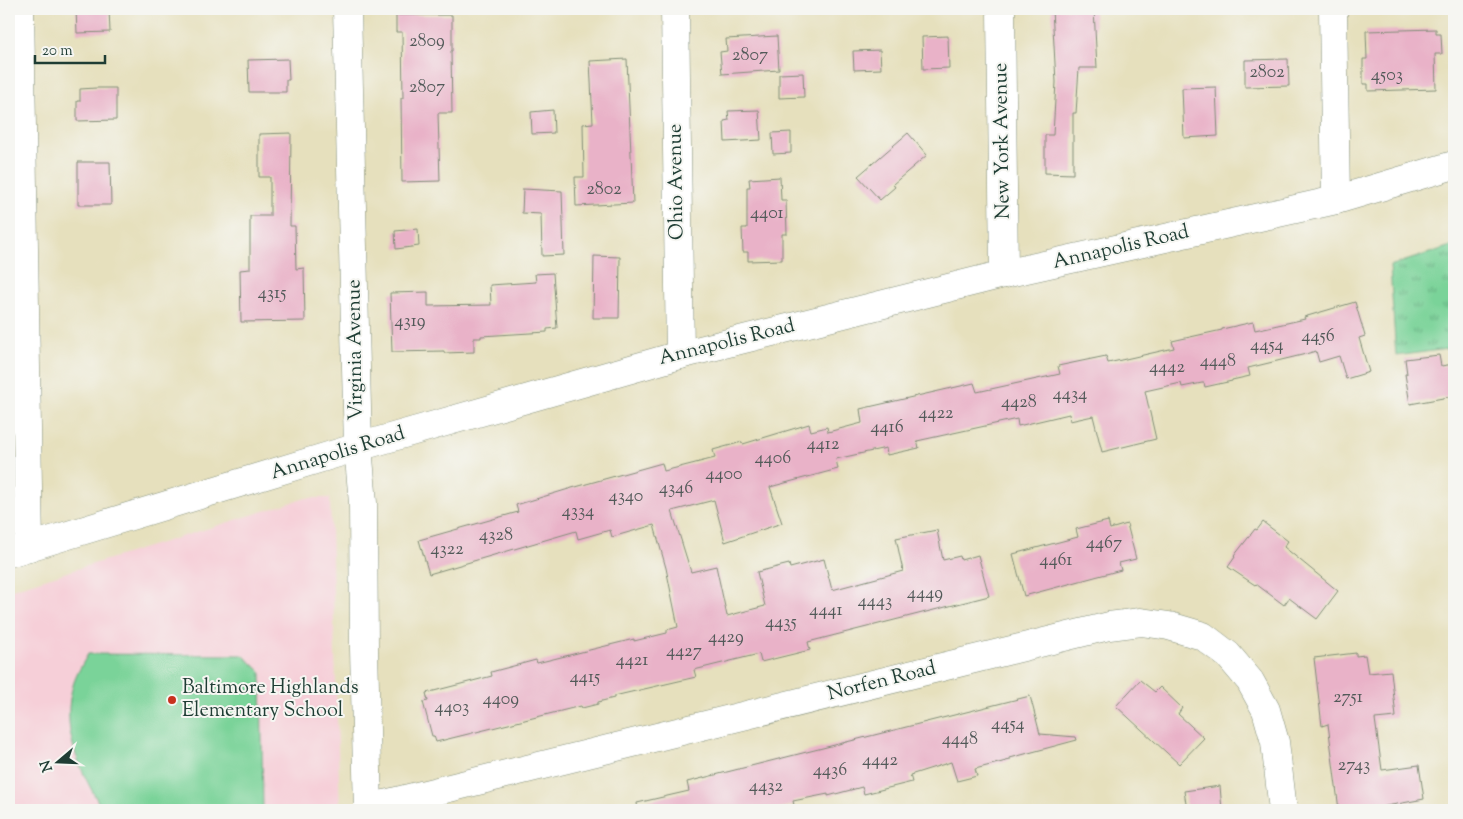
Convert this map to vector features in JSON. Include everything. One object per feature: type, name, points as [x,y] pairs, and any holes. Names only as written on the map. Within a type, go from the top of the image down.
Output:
[{"type":"street","points":[[19,550],[20,9]]},
{"type":"street","name":"Virginia Avenue","points":[[347,9],[358,447],[363,503],[364,659],[368,809]]},
{"type":"street","name":"Ohio Avenue","points":[[674,9],[680,355]]},
{"type":"street","name":"New York Avenue","points":[[1001,9],[1004,274]]},
{"type":"street","points":[[1332,9],[1336,200]]},
{"type":"street","name":"Annapolis Road","points":[[19,550],[358,447],[680,355],[1004,274],[1336,200],[1454,165]]},
{"type":"street","name":"Norfen Road","points":[[368,809],[1109,626],[1142,622],[1169,626],[1203,636],[1228,655],[1250,681],[1266,710],[1275,742],[1282,810]]},
{"type":"shaded area","name":"Baltimore Highlands Elementary School","points":[[306,498],[330,498],[340,810],[9,810],[9,590]]},
{"type":"green space","points":[[1454,245],[1454,348],[1396,356],[1390,266]]},
{"type":"green space","points":[[88,654],[243,655],[261,672],[263,810],[104,810],[85,777],[70,731],[70,699],[75,679]]},
{"type":"building","points":[[76,9],[109,9],[110,32],[77,33]]},
{"type":"building","points":[[1052,9],[1094,9],[1097,68],[1079,68],[1076,113],[1073,113],[1073,174],[1045,173],[1045,135],[1053,135],[1056,82]]},
{"type":"building","points":[[396,15],[452,15],[452,113],[438,113],[440,181],[402,182],[402,32],[396,32]]},
{"type":"building","points":[[1436,29],[1436,34],[1441,34],[1442,54],[1435,54],[1436,89],[1368,91],[1368,84],[1363,84],[1363,59],[1367,59],[1366,31]]},
{"type":"building","points":[[777,36],[779,70],[722,74],[720,52],[727,51],[726,39]]},
{"type":"building","points":[[948,36],[949,68],[923,69],[922,37]]},
{"type":"building","points":[[880,50],[881,69],[854,70],[853,51]]},
{"type":"building","points":[[288,59],[289,80],[286,80],[286,92],[249,92],[248,60]]},
{"type":"building","points":[[627,59],[633,203],[576,206],[575,177],[584,177],[583,124],[593,123],[590,61]]},
{"type":"building","points":[[1288,59],[1289,86],[1245,87],[1245,60]]},
{"type":"building","points":[[803,73],[804,97],[779,98],[779,74]]},
{"type":"building","points":[[1216,87],[1218,136],[1184,138],[1182,88]]},
{"type":"building","points":[[116,88],[116,120],[77,121],[77,101],[80,101],[80,89]]},
{"type":"building","points":[[553,110],[554,133],[532,134],[531,112]]},
{"type":"building","points":[[759,110],[761,140],[725,142],[724,121],[729,120],[728,111]]},
{"type":"building","points":[[791,132],[791,153],[773,154],[772,133]]},
{"type":"building","points":[[291,133],[290,226],[295,226],[296,269],[304,268],[305,321],[241,322],[240,270],[250,269],[250,216],[270,216],[270,177],[259,177],[259,134]]},
{"type":"building","points":[[908,133],[927,155],[893,184],[895,187],[880,200],[858,176]]},
{"type":"building","points":[[78,162],[110,162],[111,205],[78,205]]},
{"type":"building","points":[[780,177],[781,200],[786,200],[787,234],[782,234],[782,260],[748,261],[748,252],[743,252],[742,228],[747,228],[747,187],[750,187],[749,179]]},
{"type":"building","points":[[523,189],[562,191],[564,255],[542,256],[541,214],[522,213]]},
{"type":"building","points":[[418,229],[419,246],[396,249],[395,231]]},
{"type":"building","points":[[594,256],[620,257],[619,318],[593,318]]},
{"type":"building","points":[[553,273],[557,328],[547,329],[547,332],[474,338],[474,352],[392,352],[390,293],[428,292],[428,306],[491,305],[490,285],[536,282],[535,274]]},
{"type":"building","points":[[1355,302],[1365,336],[1359,338],[1369,372],[1346,379],[1339,356],[1319,362],[1316,351],[1248,368],[1250,376],[1232,381],[1205,387],[1204,383],[1182,387],[1181,383],[1145,391],[1156,439],[1102,452],[1093,416],[1070,421],[1069,414],[1018,426],[1017,419],[917,441],[919,448],[887,455],[886,448],[836,459],[838,469],[770,487],[782,523],[725,542],[714,500],[672,511],[691,572],[716,566],[727,616],[765,606],[757,572],[789,564],[790,568],[824,559],[832,590],[903,571],[896,538],[937,530],[943,560],[960,556],[961,560],[978,555],[989,596],[808,642],[810,650],[761,662],[759,654],[694,670],[696,677],[614,696],[614,698],[598,702],[598,704],[582,708],[581,706],[436,742],[434,736],[432,736],[423,702],[428,701],[426,693],[492,676],[491,672],[536,660],[537,663],[634,639],[634,641],[667,633],[667,630],[678,627],[666,568],[654,525],[612,537],[610,530],[578,539],[576,531],[429,574],[419,540],[518,512],[516,505],[572,488],[662,463],[664,471],[715,458],[713,450],[742,442],[743,444],[809,424],[811,431],[827,427],[828,432],[862,423],[860,409],[974,383],[977,392],[1060,374],[1058,366],[1106,356],[1108,363],[1174,348],[1172,341],[1253,322],[1255,330],[1305,319],[1304,317]]},
{"type":"building","points":[[1439,355],[1441,366],[1454,364],[1454,396],[1410,404],[1405,374],[1407,374],[1405,359]]},
{"type":"building","points":[[1108,521],[1110,529],[1127,524],[1136,559],[1119,563],[1121,570],[1024,596],[1013,554],[1078,537],[1076,529]]},
{"type":"building","points":[[1263,522],[1288,541],[1284,547],[1338,591],[1317,619],[1289,598],[1284,605],[1256,584],[1228,567],[1255,529],[1257,530]]},
{"type":"building","points":[[1356,653],[1356,656],[1365,655],[1368,673],[1391,671],[1396,717],[1375,719],[1382,770],[1419,765],[1424,799],[1381,807],[1381,810],[1339,810],[1328,724],[1322,726],[1314,658]]},
{"type":"building","points":[[1140,680],[1155,692],[1160,687],[1182,708],[1178,714],[1204,738],[1179,764],[1116,706]]},
{"type":"building","points":[[1030,696],[1040,734],[1076,737],[1077,740],[975,769],[977,776],[957,781],[951,762],[910,775],[912,782],[864,794],[862,787],[828,796],[828,794],[793,801],[794,805],[771,810],[638,810],[637,803],[689,791],[687,782]]},
{"type":"building","points":[[1220,786],[1222,810],[1187,810],[1184,791]]},
{"type":"place","name":"Baltimore Highlands Elementary School","points":[[172,700]]}]
